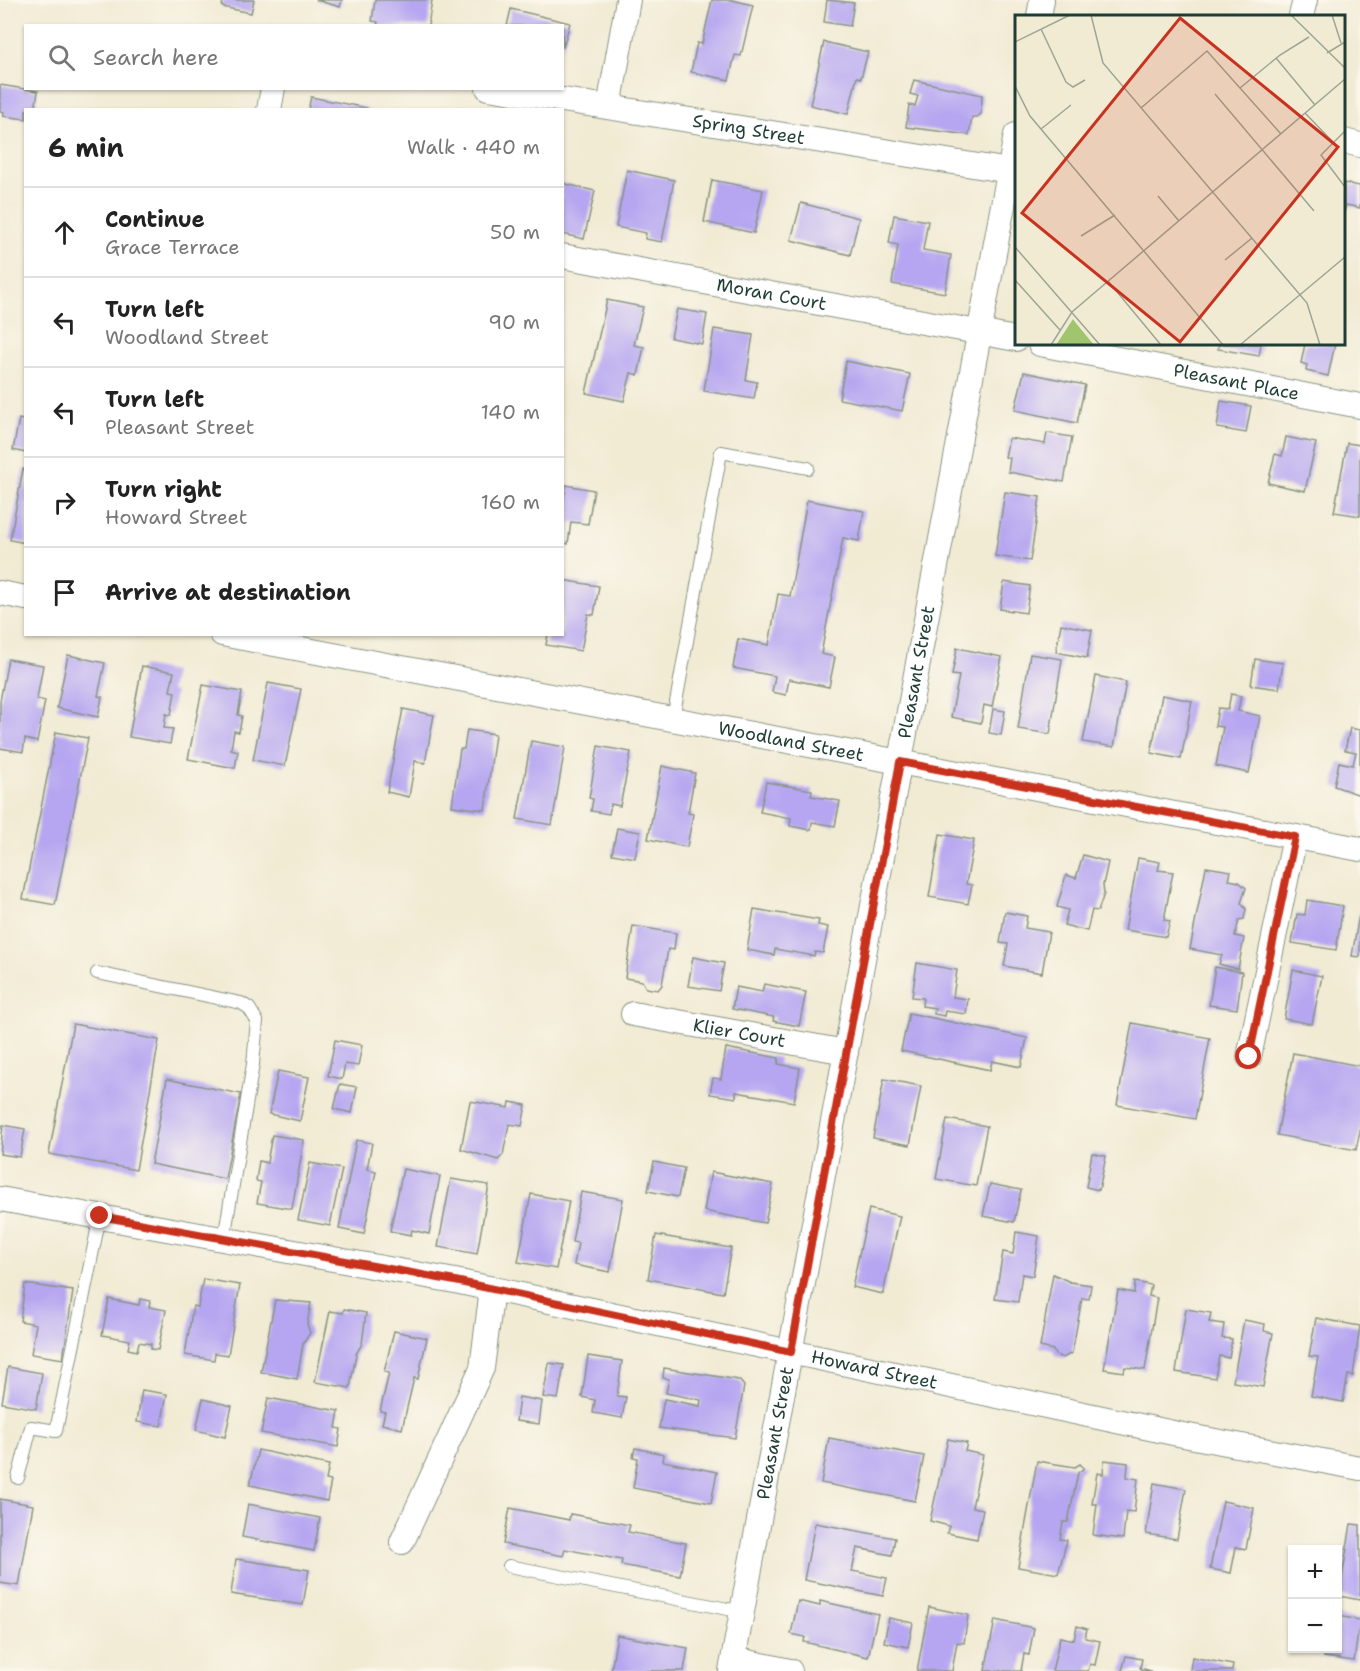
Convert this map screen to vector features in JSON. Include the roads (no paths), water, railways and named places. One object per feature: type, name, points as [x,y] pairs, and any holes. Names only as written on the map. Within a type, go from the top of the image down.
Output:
[{"type":"street","points":[[609,107],[628,0]]},
{"type":"street","points":[[1039,15],[1042,0]]},
{"type":"street","points":[[1301,15],[1305,0]]},
{"type":"street","points":[[269,108],[273,90]]},
{"type":"street","name":"Spring Street","points":[[501,90],[1010,171]]},
{"type":"street","points":[[1345,141],[1360,145]]},
{"type":"street","name":"Pleasant Street","points":[[733,1665],[1015,145]]},
{"type":"street","name":"Moran Court","points":[[564,256],[980,332]]},
{"type":"street","points":[[980,332],[1015,339]]},
{"type":"street","name":"Pleasant Place","points":[[1045,345],[1360,406]]},
{"type":"street","points":[[0,593],[24,598]]},
{"type":"street","name":"Woodland Street","points":[[232,636],[1360,849]]},
{"type":"street","points":[[1249,1057],[1295,837]]},
{"type":"street","name":"Klier Court","points":[[633,1014],[846,1052]]},
{"type":"street","name":"Howard Street","points":[[0,1198],[492,1289],[1178,1434],[1360,1468]]},
{"type":"street","points":[[402,1542],[482,1368],[492,1289]]},
{"type":"street","points":[[733,1665],[790,1671]]},
{"type":"lane","points":[[673,720],[721,452],[808,468]]},
{"type":"lane","points":[[97,973],[241,1003],[249,1008],[257,1021],[253,1064],[224,1239]]},
{"type":"lane","points":[[18,1478],[31,1426],[56,1431],[100,1216]]},
{"type":"lane","points":[[509,1566],[743,1612]]}]
